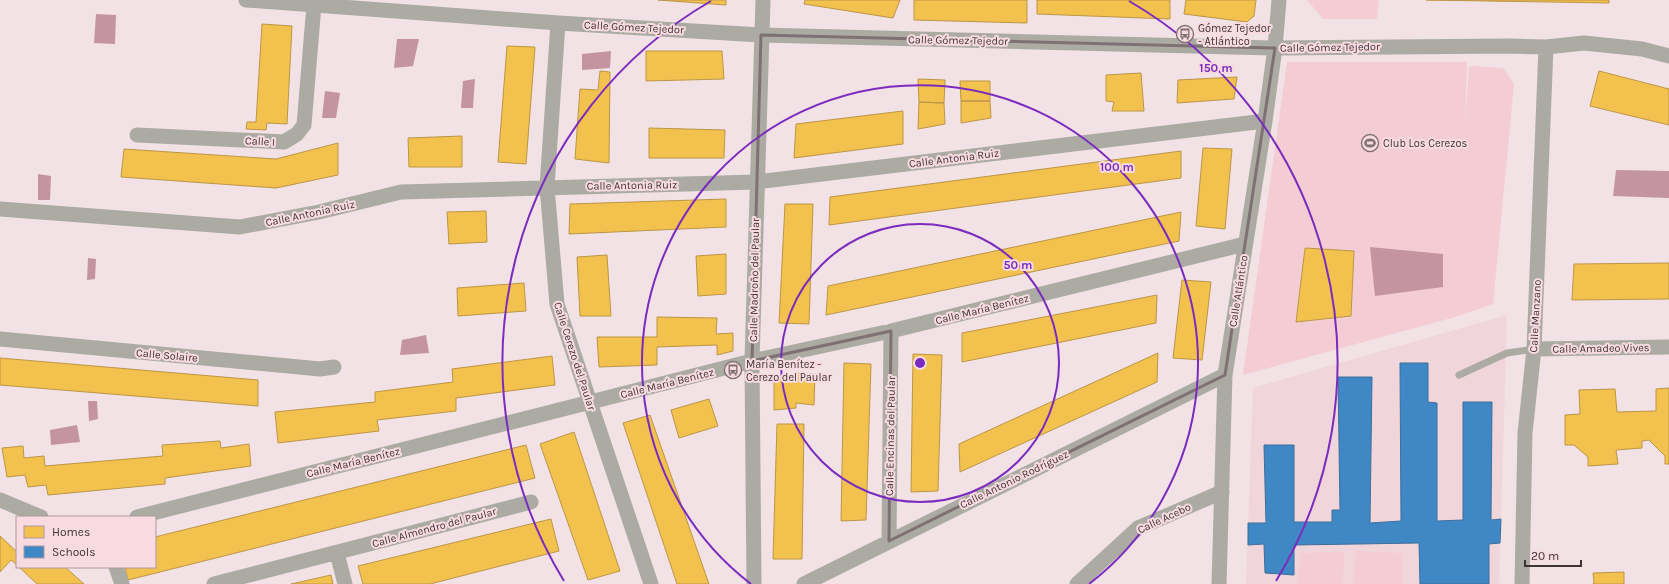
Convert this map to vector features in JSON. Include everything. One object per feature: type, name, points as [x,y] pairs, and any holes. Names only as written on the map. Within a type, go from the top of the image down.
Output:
[{"type":"street","name":"Calle Gómez Tejedor","points":[[246,0],[558,23],[761,35],[1274,48],[1546,47],[1584,43],[1642,49],[1669,56]]},
{"type":"street","name":"Calle Madroño del Paular","points":[[754,584],[752,361],[756,182],[763,0]]},
{"type":"street","name":"Calle Atlántico","points":[[1219,584],[1224,375],[1265,120],[1278,0]]},
{"type":"street","name":"Calle I","points":[[137,135],[284,142],[297,134],[304,125],[314,5]]},
{"type":"street","name":"Calle Cerezo del Paular","points":[[558,23],[547,187],[556,304],[651,584]]},
{"type":"street","name":"Calle Manzano","points":[[1522,584],[1525,433],[1534,349],[1546,47]]},
{"type":"street","name":"Calle Antonia Ruiz","points":[[0,209],[240,227],[319,212],[401,192],[756,182],[1265,120]]},
{"type":"street","name":"Calle María Benítez","points":[[141,516],[752,361],[891,331],[1245,244]]},
{"type":"street","name":"Calle Encinas del Paular","points":[[889,541],[891,331]]},
{"type":"street","name":"Calle Solaire","points":[[0,339],[320,369],[334,367]]},
{"type":"street","name":"Calle Amadeo Vives","points":[[1534,349],[1669,347]]},
{"type":"street","name":"Calle Antonio Rodríguez","points":[[804,584],[1224,375]]},
{"type":"street","name":"Calle Acebo","points":[[1077,584],[1138,528],[1222,492]]},
{"type":"street","points":[[0,500],[39,516]]},
{"type":"street","name":"Calle Almendro del Paular","points":[[214,584],[531,502]]},
{"type":"street","points":[[337,553],[345,584]]},
{"type":"street","points":[[116,568],[122,584]]},
{"type":"lane","points":[[1459,375],[1506,353],[1534,349]]},
{"type":"highlighted area","points":[[761,35],[1275,48],[1225,375],[889,541],[891,331],[752,361]]},
{"type":"shaded area","points":[[1307,0],[1379,0],[1377,19],[1323,19]]},
{"type":"shaded area","points":[[96,14],[116,15],[115,44],[94,43]]},
{"type":"shaded area","points":[[397,39],[419,39],[413,66],[394,68]]},
{"type":"shaded area","points":[[611,51],[610,68],[582,70],[582,54]]},
{"type":"shaded area","name":"Club Los Cerezos","points":[[1287,62],[1467,62],[1465,126],[1469,66],[1503,68],[1514,84],[1493,304],[1455,317],[1243,375]]},
{"type":"shaded area","points":[[475,79],[473,108],[461,108],[463,81]]},
{"type":"shaded area","points":[[325,91],[340,93],[336,118],[322,118]]},
{"type":"shaded area","points":[[1616,170],[1669,171],[1669,198],[1613,196]]},
{"type":"shaded area","points":[[38,174],[51,176],[50,200],[38,200]]},
{"type":"shaded area","points":[[1370,247],[1443,254],[1443,287],[1375,296]]},
{"type":"shaded area","points":[[88,258],[96,259],[95,279],[87,280]]},
{"type":"shaded area","points":[[1507,315],[1499,584],[1246,584],[1253,388]]},
{"type":"shaded area","points":[[426,335],[429,353],[400,355],[402,340]]},
{"type":"shaded area","points":[[88,401],[97,401],[98,419],[89,421]]},
{"type":"shaded area","points":[[77,425],[80,442],[51,445],[50,430]]},
{"type":"shaded area","points":[[1356,551],[1402,553],[1402,584],[1353,584]]},
{"type":"shaded area","points":[[1344,552],[1343,584],[1297,584],[1301,553]]},
{"type":"building: Homes","points":[[658,0],[726,0],[726,5]]},
{"type":"building: Homes","points":[[805,0],[900,0],[893,18],[804,4]]},
{"type":"building: Homes","points":[[914,0],[1027,0],[1027,23],[914,20]]},
{"type":"building: Homes","points":[[1037,0],[1170,0],[1170,19],[1037,14]]},
{"type":"building: Homes","points":[[1186,0],[1256,0],[1254,16],[1247,22],[1184,14]]},
{"type":"building: Homes","points":[[1426,0],[1609,0],[1609,3]]},
{"type":"building: Homes","points":[[262,24],[292,26],[287,124],[267,123],[266,130],[246,129],[247,122],[256,122]]},
{"type":"building: Homes","points":[[507,46],[535,47],[526,164],[498,162]]},
{"type":"building: Homes","points":[[646,51],[722,51],[724,79],[646,81]]},
{"type":"building: Homes","points":[[600,71],[610,72],[609,163],[575,159],[580,89],[598,90]]},
{"type":"building: Homes","points":[[1599,71],[1669,89],[1669,125],[1590,106]]},
{"type":"building: Homes","points":[[1141,73],[1144,111],[1112,111],[1114,102],[1106,101],[1106,75]]},
{"type":"building: Homes","points":[[1237,77],[1234,99],[1177,103],[1178,80]]},
{"type":"building: Homes","points":[[918,79],[945,80],[944,103],[919,102]]},
{"type":"building: Homes","points":[[960,81],[990,81],[990,101],[961,101]]},
{"type":"building: Homes","points":[[961,101],[990,101],[991,118],[961,123]]},
{"type":"building: Homes","points":[[919,102],[944,103],[945,124],[918,129]]},
{"type":"building: Homes","points":[[903,111],[903,144],[794,158],[796,124]]},
{"type":"building: Homes","points":[[649,128],[725,130],[724,158],[649,158]]},
{"type":"building: Homes","points":[[462,136],[462,167],[409,167],[408,138]]},
{"type":"building: Homes","points":[[338,143],[338,175],[276,188],[121,177],[124,149],[276,159]]},
{"type":"building: Homes","points":[[1203,148],[1232,149],[1225,229],[1196,226]]},
{"type":"building: Homes","points":[[1181,151],[1181,178],[829,225],[830,197]]},
{"type":"building: Homes","points":[[726,199],[726,227],[569,234],[570,204]]},
{"type":"building: Homes","points":[[785,204],[813,204],[809,324],[779,323]]},
{"type":"building: Homes","points":[[486,211],[487,242],[449,244],[447,212]]},
{"type":"building: Homes","points":[[1181,212],[1179,241],[826,315],[828,286]]},
{"type":"building: Homes","points":[[1305,248],[1354,251],[1351,316],[1296,322]]},
{"type":"building: Homes","points":[[726,254],[726,294],[698,296],[696,256]]},
{"type":"building: Homes","points":[[607,255],[611,316],[580,316],[577,257]]},
{"type":"building: Homes","points":[[1669,263],[1669,299],[1572,300],[1574,264]]},
{"type":"building: Homes","points":[[1182,280],[1211,282],[1202,360],[1173,358]]},
{"type":"building: Homes","points":[[524,283],[526,311],[458,316],[457,288]]},
{"type":"building: Homes","points":[[1157,295],[1156,323],[962,362],[962,333]]},
{"type":"building: Homes","points":[[657,317],[717,318],[716,334],[733,333],[733,351],[717,355],[717,345],[657,347],[657,365],[599,367],[597,337],[657,337]]},
{"type":"building: Homes","points":[[1158,353],[1157,382],[960,472],[959,444]]},
{"type":"building: Homes","points":[[913,354],[942,355],[938,491],[911,492]]},
{"type":"building: Homes","points":[[552,356],[555,385],[456,398],[456,411],[377,420],[379,431],[278,443],[275,412],[375,402],[375,392],[453,382],[452,369]]},
{"type":"building: Homes","points":[[0,358],[258,380],[258,406],[0,385]]},
{"type":"building: Homes","points":[[844,363],[871,364],[866,520],[841,521]]},
{"type":"building: Homes","points":[[794,373],[815,374],[814,405],[796,403],[796,408],[774,410],[774,379],[794,378]]},
{"type":"building: Homes","points":[[1669,388],[1669,464],[1665,464],[1665,456],[1649,440],[1642,441],[1642,448],[1616,450],[1618,464],[1588,466],[1588,457],[1574,445],[1565,445],[1565,415],[1580,414],[1579,390],[1615,389],[1617,412],[1656,411],[1656,389]]},
{"type":"building: Homes","points":[[709,399],[718,426],[679,438],[671,410]]},
{"type":"building: Homes","points":[[650,415],[709,584],[677,584],[623,423]]},
{"type":"building: Homes","points":[[777,424],[804,424],[802,559],[773,559]]},
{"type":"building: Homes","points":[[574,432],[620,571],[588,580],[540,444]]},
{"type":"building: Homes","points":[[220,441],[221,448],[249,444],[251,466],[165,478],[165,484],[48,495],[46,485],[28,487],[25,475],[7,477],[2,448],[23,446],[24,458],[44,456],[45,466],[163,456],[162,445]]},
{"type":"building: Homes","points":[[526,445],[535,478],[128,580],[125,568],[156,568],[156,537]]},
{"type":"building: Homes","points":[[551,519],[559,551],[430,584],[363,584],[358,566]]},
{"type":"building: Homes","points":[[0,536],[16,551],[16,564],[11,560],[0,572]]},
{"type":"building: Homes","points":[[20,568],[66,568],[84,584],[37,584]]},
{"type":"building: Homes","points":[[1624,572],[1624,584],[1593,584],[1593,573]]},
{"type":"building: Homes","points":[[331,575],[333,584],[291,584]]},
{"type":"building: Schools","points":[[1400,363],[1428,363],[1428,402],[1437,403],[1437,521],[1463,520],[1463,402],[1492,402],[1491,520],[1501,519],[1500,543],[1489,544],[1489,584],[1420,584],[1419,543],[1294,545],[1294,575],[1265,573],[1264,544],[1248,545],[1248,523],[1266,523],[1264,445],[1294,445],[1294,522],[1332,522],[1332,510],[1340,510],[1338,377],[1372,377],[1370,523],[1401,521]]},
{"type":"place","name":"Gómez Tejedor - Atlántico","points":[[1185,34]]},
{"type":"place","name":"Club Los Cerezos","points":[[1370,143]]},
{"type":"place","name":"María Benítez - Cerezo del Paular","points":[[733,370]]}]
